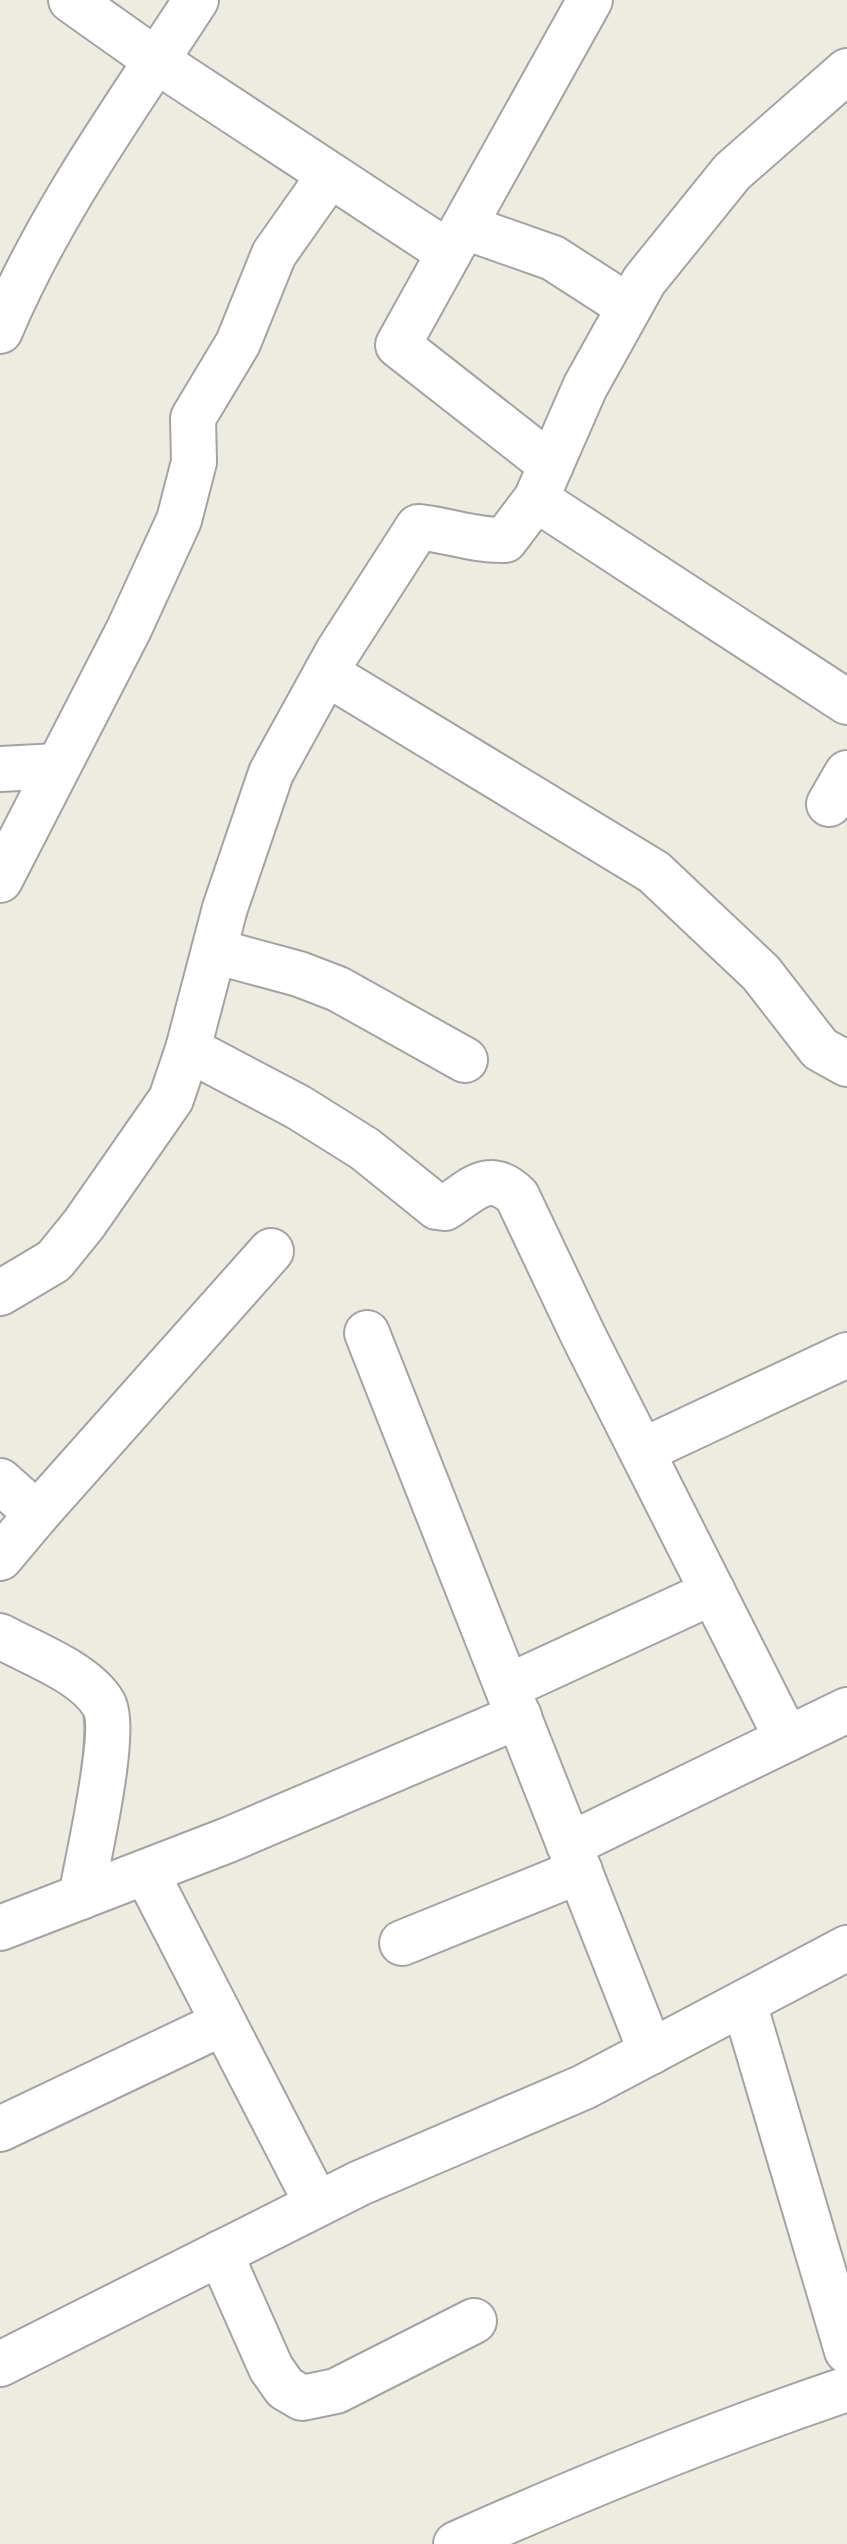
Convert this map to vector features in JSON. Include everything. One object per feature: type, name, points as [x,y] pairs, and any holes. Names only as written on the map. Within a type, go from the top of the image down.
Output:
[{"type":"street","points":[[71,0],[329,176],[457,240],[553,258],[629,307]]},
{"type":"street","points":[[0,331],[20,283],[87,164],[196,0]]},
{"type":"street","points":[[590,0],[398,345],[543,482],[847,702]]},
{"type":"street","points":[[0,1293],[54,1261],[84,1224],[171,1099],[188,1049],[225,908],[271,773],[326,673],[418,527],[447,530],[484,541],[505,540],[543,482],[585,387],[644,281],[732,172],[847,71]]},
{"type":"street","points":[[0,880],[129,629],[179,520],[194,462],[193,418],[238,343],[274,254],[329,176]]},
{"type":"street","points":[[326,673],[654,872],[761,973],[820,1049],[847,1064]]},
{"type":"street","points":[[0,769],[58,766]]},
{"type":"street","points":[[214,951],[299,974],[338,989],[465,1060]]},
{"type":"street","points":[[188,1049],[298,1107],[351,1140],[437,1207],[445,1208],[484,1183],[497,1182],[507,1186],[517,1196],[787,1739]]},
{"type":"street","points":[[0,1558],[271,1251]]},
{"type":"street","points":[[367,1333],[651,2052]]},
{"type":"street","points":[[642,1451],[847,1355]]},
{"type":"street","points":[[0,1481],[37,1514]]},
{"type":"street","points":[[0,1928],[228,1840],[513,1701],[713,1592]]},
{"type":"street","points":[[0,1636],[73,1674],[93,1690],[105,1705],[109,1736],[81,1897]]},
{"type":"street","points":[[402,1943],[574,1858],[787,1739],[847,1710]]},
{"type":"street","points":[[146,1872],[317,2204]]},
{"type":"street","points":[[0,2364],[360,2183],[584,2087],[847,1948]]},
{"type":"street","points":[[744,2003],[847,2351]]},
{"type":"street","points":[[0,2129],[223,2023]]},
{"type":"street","points":[[220,2253],[271,2368],[285,2388],[302,2398],[336,2391],[474,2321]]},
{"type":"street","points":[[456,2544],[567,2495],[769,2415],[847,2389]]}]
